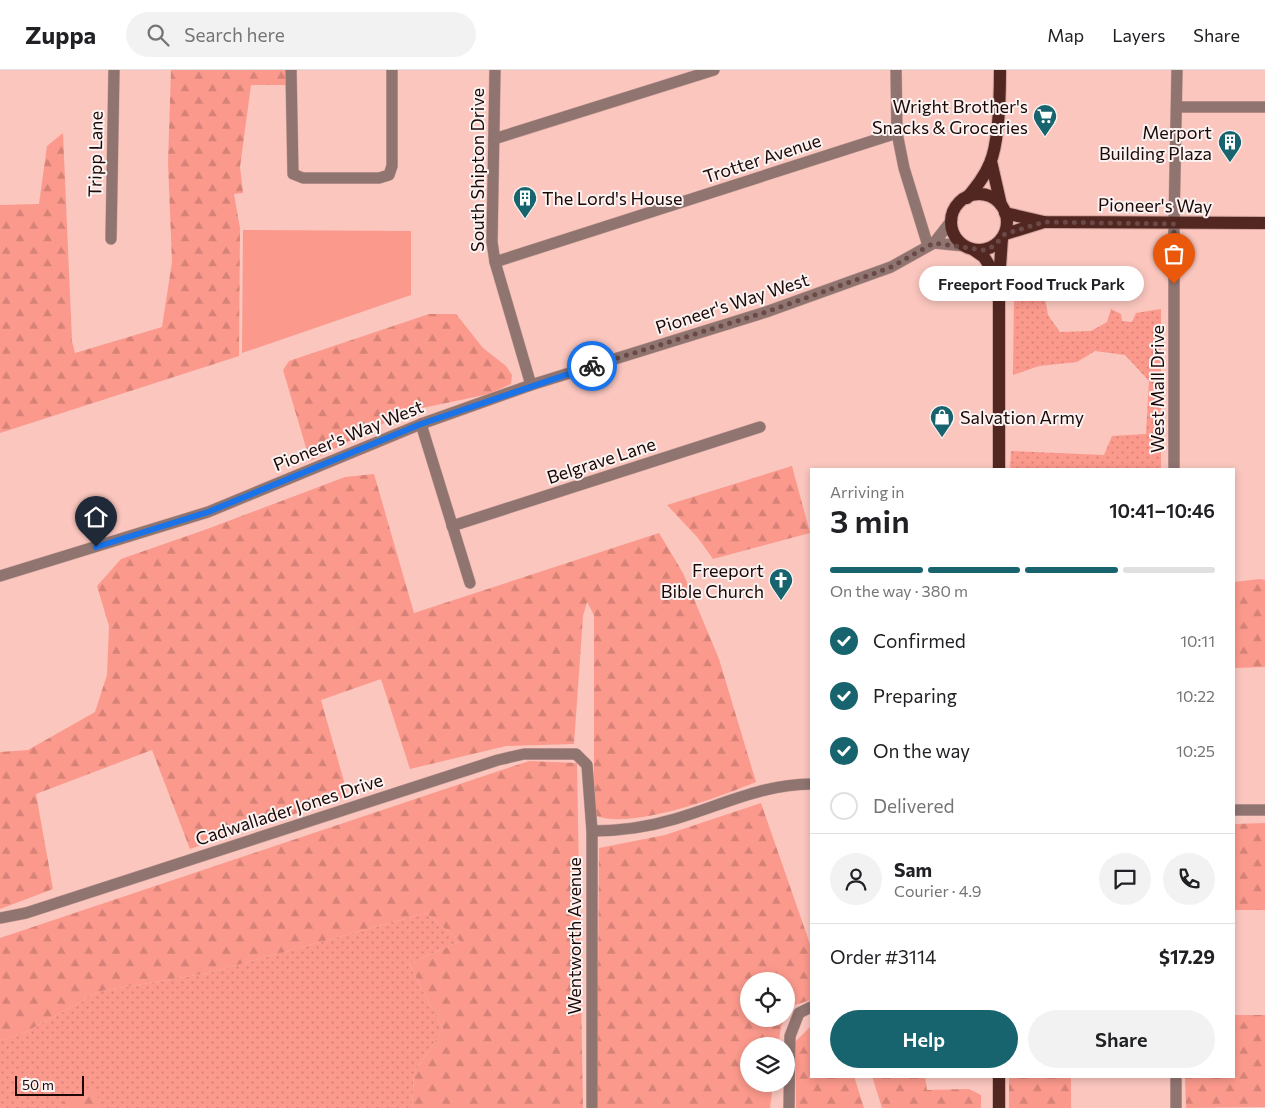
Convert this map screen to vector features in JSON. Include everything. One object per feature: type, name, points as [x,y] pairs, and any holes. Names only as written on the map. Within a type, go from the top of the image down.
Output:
[{"type":"main road","points":[[999,281],[984,257],[957,239],[952,230],[952,220],[954,211],[980,182],[991,161],[999,105],[1000,70]]},
{"type":"main road","points":[[991,161],[1007,223],[999,281],[999,468]]},
{"type":"main road","points":[[967,198],[985,195],[1003,209]]},
{"type":"main road","name":"Pioneer's Way","points":[[1003,209],[1044,222],[1265,223]]},
{"type":"main road","name":"Pioneer's Way","points":[[1004,236],[1044,222]]},
{"type":"main road","points":[[969,248],[984,250],[994,246],[1004,236]]},
{"type":"main road","points":[[999,1078],[999,1108]]},
{"type":"street","name":"Tripp Lane","points":[[111,239],[114,70]]},
{"type":"street","points":[[291,70],[294,174],[303,178],[379,178],[389,175],[392,166],[392,70]]},
{"type":"street","name":"South Shipton Drive","points":[[495,70],[492,242],[495,262],[531,385]]},
{"type":"street","points":[[494,139],[714,70]]},
{"type":"street","points":[[896,70],[897,134],[904,168],[931,245],[969,248]]},
{"type":"street","name":"West Mall Drive","points":[[1174,468],[1174,224],[1177,70]]},
{"type":"street","points":[[1177,107],[1265,107]]},
{"type":"street","name":"Trotter Avenue","points":[[495,262],[897,134]]},
{"type":"street","name":"Pioneer's Way West","points":[[1,574],[208,512],[421,424],[531,385],[766,312],[891,267],[931,245],[952,220]]},
{"type":"street","points":[[421,424],[470,583]]},
{"type":"street","name":"Belgrave Lane","points":[[452,526],[760,427]]},
{"type":"street","name":"Cadwallader Jones Drive","points":[[0,918],[26,912],[498,760],[524,754],[576,754],[587,765]]},
{"type":"street","name":"Wentworth Avenue","points":[[587,765],[592,831],[592,1108]]},
{"type":"street","points":[[592,831],[614,831],[673,820],[772,787],[810,784]]},
{"type":"street","points":[[1235,810],[1265,810]]},
{"type":"street","points":[[789,1108],[790,1036],[799,1013],[810,1008]]},
{"type":"street","points":[[1176,1078],[1176,1108]]},
{"type":"green space","points":[[171,70],[288,70],[287,85],[251,85],[240,167],[243,193],[234,194],[240,228],[239,356],[0,433],[0,205],[39,204],[47,146],[63,133],[72,341],[75,353],[162,327],[172,262],[168,162]]},
{"type":"green space","points":[[243,230],[411,231],[411,295],[242,353]]},
{"type":"green space","points":[[1023,289],[1044,292],[1048,315],[1060,332],[1091,331],[1107,322],[1111,309],[1121,314],[1122,321],[1132,322],[1136,313],[1161,309],[1161,468],[1010,468],[1011,451],[1104,455],[1112,436],[1146,434],[1149,381],[1125,355],[1095,351],[1077,362],[1039,366],[1013,375],[1014,297]]},
{"type":"green space","points":[[429,314],[456,314],[483,348],[506,366],[512,375],[511,384],[489,394],[408,411],[310,461],[283,370],[289,361]]},
{"type":"green space","points":[[792,466],[810,533],[713,559],[698,538],[667,505]]},
{"type":"green space","points":[[374,474],[414,613],[659,533],[683,573],[719,659],[756,782],[720,796],[651,816],[610,819],[594,815],[594,615],[587,602],[583,616],[574,744],[506,746],[410,769],[381,679],[321,700],[348,796],[190,849],[152,750],[36,794],[53,889],[0,909],[0,752],[28,750],[95,712],[107,675],[109,626],[97,586],[121,559],[345,477]]},
{"type":"green space","points":[[1265,580],[1265,667],[1235,668],[1235,582]]},
{"type":"green space","points":[[529,761],[577,763],[583,1108],[412,1108],[414,1073],[443,1029],[409,964],[460,941],[426,913],[208,973],[101,991],[18,1036],[0,1040],[0,938]]},
{"type":"green space","points":[[761,803],[810,944],[810,1000],[795,1005],[795,972],[740,972],[740,1027],[781,1027],[779,1037],[740,1037],[740,1092],[772,1092],[770,1108],[597,1108],[599,848],[665,835]]},
{"type":"green space","points":[[1265,823],[1265,910],[1235,910],[1235,824]]},
{"type":"green space","points":[[426,913],[460,941],[409,964],[443,1029],[414,1073],[412,1108],[0,1108],[0,1040],[18,1036],[101,991],[208,973]]},
{"type":"green space","points":[[1235,1015],[1265,1015],[1265,1107],[1186,1108],[1185,1078],[1235,1078]]},
{"type":"green space","points":[[810,1027],[810,1078],[855,1078],[864,1108],[796,1108],[796,1041]]},
{"type":"green space","points":[[873,1078],[925,1078],[927,1090],[969,1089],[981,1095],[981,1108],[882,1108]]},
{"type":"green space","points":[[1009,1078],[1071,1078],[1071,1108],[1009,1108]]},
{"type":"green space","points":[[94,1089],[102,1106],[97,1108],[58,1108],[69,1094]]},
{"type":"way so far","points":[[592,366],[766,312],[873,274],[891,267],[934,243],[984,250],[994,246],[1005,234],[1044,222],[1174,224],[1174,284]]},
{"type":"place","name":"Wright Brother's Snacks & Groceries","points":[[1045,137]]},
{"type":"place","name":"Merport Building Plaza","points":[[1230,163]]},
{"type":"place","name":"The Lord's House","points":[[525,219]]},
{"type":"place","name":"Freeport Food Truck Park","points":[[1174,284]]},
{"type":"place","name":"Salvation Army","points":[[942,438]]},
{"type":"place","name":"Freeport Bible Church","points":[[781,601]]},
{"type":"route","points":[[96,547],[208,512],[421,424],[531,385],[592,366]]}]
